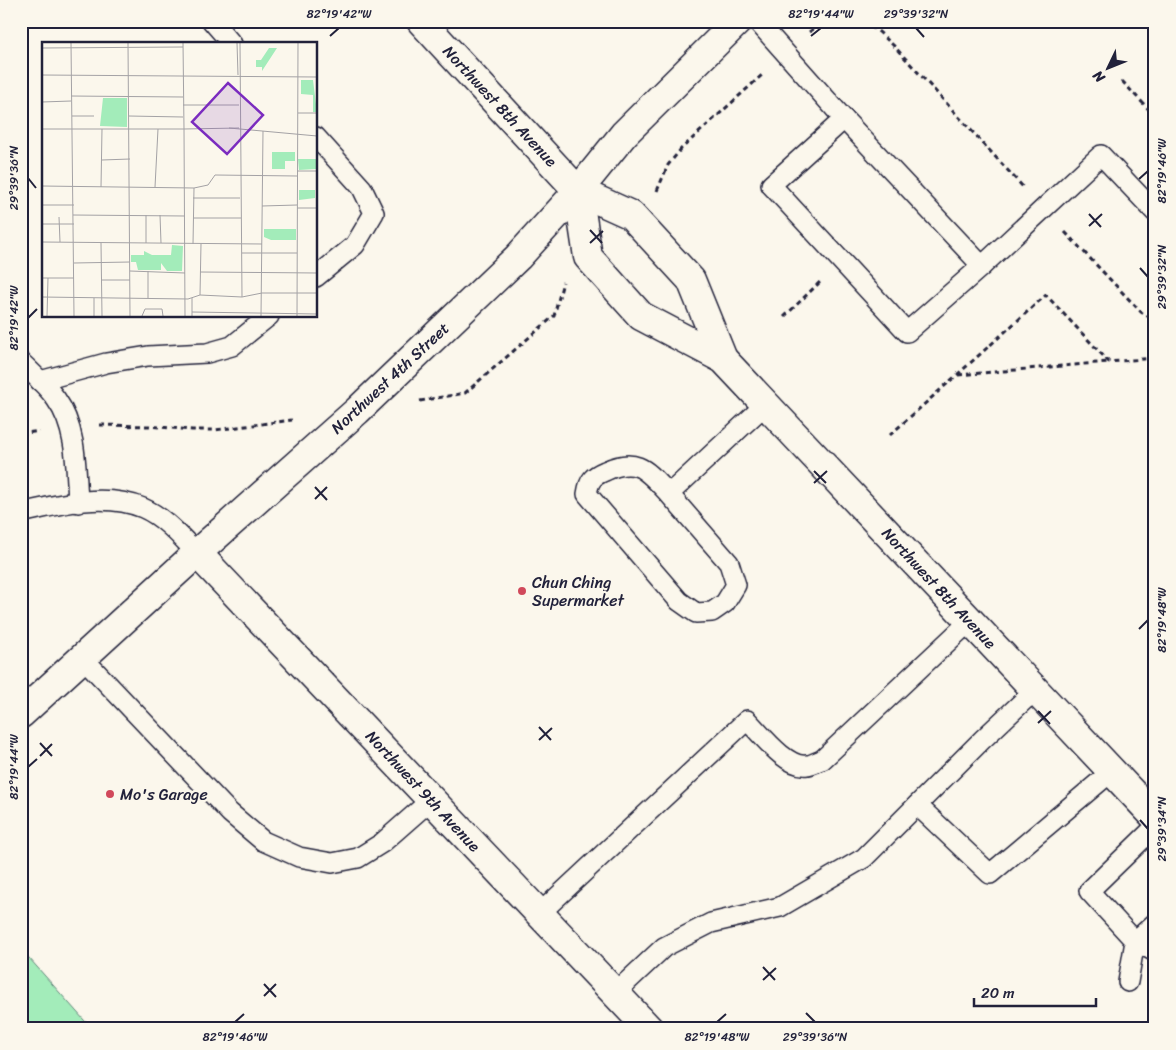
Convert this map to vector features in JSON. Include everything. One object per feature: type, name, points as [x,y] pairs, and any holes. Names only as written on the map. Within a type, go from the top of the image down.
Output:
[{"type":"street","name":"Northwest 8th Avenue","points":[[421,21],[578,191],[631,215],[692,280],[723,358]]},
{"type":"street","name":"Northwest 4th Street","points":[[21,714],[197,553],[357,411],[518,257],[578,191],[624,134],[738,21]]},
{"type":"street","name":"Northwest 8th Avenue","points":[[578,191],[588,257],[641,316],[723,358],[1155,817]]},
{"type":"street","name":"Northwest 9th Avenue","points":[[197,553],[649,1029]]},
{"type":"lane","points":[[212,21],[230,42]]},
{"type":"lane","points":[[757,21],[844,119],[982,266]]},
{"type":"lane","points":[[844,119],[771,185],[907,332],[982,266],[1100,156],[1155,212]]},
{"type":"lane","points":[[318,139],[362,188],[374,213],[355,245],[318,275]]},
{"type":"lane","points":[[40,381],[106,363],[148,356],[207,353],[232,346],[267,318]]},
{"type":"lane","points":[[21,362],[57,399],[69,426],[74,452],[78,503]]},
{"type":"lane","points":[[669,494],[766,404]]},
{"type":"lane","points":[[633,464],[648,472],[669,494],[729,563],[736,584],[725,603],[712,612],[696,613],[679,601],[587,494],[589,482],[598,474],[617,465],[633,464]]},
{"type":"lane","points":[[21,513],[51,506],[95,501],[122,501],[144,508],[167,524],[197,553]]},
{"type":"lane","points":[[539,914],[747,720],[778,752],[792,763],[806,765],[822,760],[970,621]]},
{"type":"lane","points":[[83,658],[230,813],[264,841],[299,857],[332,863],[358,858],[382,843],[431,800]]},
{"type":"lane","points":[[615,993],[664,948],[711,923],[780,907],[864,858],[1035,690]]},
{"type":"lane","points":[[917,805],[990,874],[1111,772]]},
{"type":"lane","points":[[1155,826],[1089,891],[1135,942],[1155,952]]},
{"type":"lane","points":[[1128,982],[1135,942],[1155,922]]},
{"type":"path","points":[[658,190],[668,165],[681,149],[806,34],[825,21]]},
{"type":"path","points":[[863,21],[880,32],[1141,312],[1155,321]]},
{"type":"path","points":[[1122,81],[1155,116]]},
{"type":"path","points":[[784,317],[842,261]]},
{"type":"path","points":[[410,402],[465,393],[554,316],[562,284]]},
{"type":"path","points":[[890,435],[1046,294],[1109,362]]},
{"type":"path","points":[[956,375],[1155,358]]},
{"type":"path","points":[[119,426],[215,430],[295,420]]},
{"type":"green space","points":[[21,949],[92,1029],[21,1029]]},
{"type":"place","name":"Chun Ching Supermarket","points":[[522,591]]},
{"type":"place","name":"Mo's Garage","points":[[110,794]]}]
